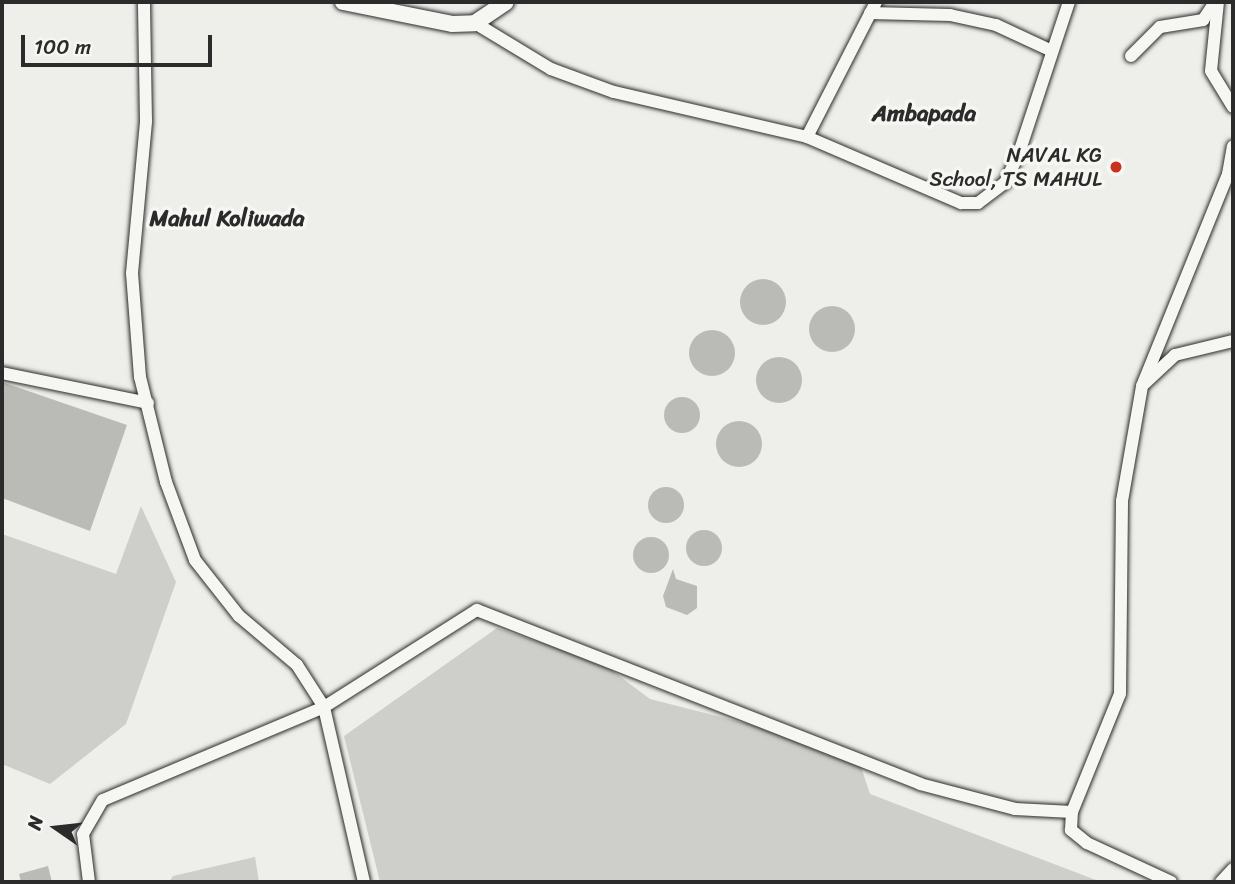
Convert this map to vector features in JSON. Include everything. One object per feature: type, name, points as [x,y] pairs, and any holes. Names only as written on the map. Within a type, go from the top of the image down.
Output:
[{"type":"street","points":[[144,2],[146,121],[132,273],[148,403],[166,482],[195,560],[239,616],[297,665],[324,707],[364,882]]},
{"type":"street","points":[[343,2],[475,23],[551,69],[614,93],[807,137],[961,202],[978,203],[1005,183],[1069,2]]},
{"type":"street","points":[[475,23],[506,2]]},
{"type":"street","points":[[1131,56],[1160,27],[1203,20],[1217,2]]},
{"type":"street","points":[[1217,2],[1211,71],[1233,107]]},
{"type":"street","points":[[807,137],[873,8],[950,15],[996,25],[1052,51]]},
{"type":"street","points":[[1171,882],[1087,843],[1071,830],[1072,812],[1108,734],[1119,694],[1122,502],[1142,386],[1228,174],[1233,146]]},
{"type":"street","points":[[1142,386],[1175,355],[1233,341]]},
{"type":"street","points":[[2,373],[148,403]]},
{"type":"street","points":[[89,882],[83,834],[103,800],[324,707],[477,610],[920,784],[1015,809],[1072,812]]},
{"type":"street","points":[[1221,882],[1233,869]]},
{"type":"shaded area","points":[[141,506],[176,582],[126,724],[50,784],[2,764],[2,534],[116,574]]},
{"type":"shaded area","points":[[497,628],[602,663],[650,699],[764,728],[861,767],[870,794],[1101,882],[380,882],[344,736]]},
{"type":"shaded area","points":[[255,857],[259,882],[169,882],[173,876]]},
{"type":"building","points":[[763,279],[779,286],[786,302],[779,318],[763,325],[747,318],[740,302],[747,286]]},
{"type":"building","points":[[832,306],[848,313],[855,329],[848,345],[832,352],[816,345],[809,329],[816,313]]},
{"type":"building","points":[[712,330],[728,337],[735,353],[728,369],[712,376],[696,369],[689,353],[696,337]]},
{"type":"building","points":[[779,357],[795,364],[802,380],[795,396],[779,403],[763,396],[756,380],[763,364]]},
{"type":"building","points":[[2,382],[127,425],[90,531],[2,498]]},
{"type":"building","points":[[682,397],[695,402],[700,415],[695,428],[682,433],[669,428],[664,415],[669,402]]},
{"type":"building","points":[[739,421],[755,428],[762,444],[755,460],[739,467],[723,460],[716,444],[723,428]]},
{"type":"building","points":[[666,487],[679,492],[684,505],[679,518],[666,523],[653,518],[648,505],[653,492]]},
{"type":"building","points":[[704,530],[717,535],[722,548],[717,561],[704,566],[691,561],[686,548],[691,535]]},
{"type":"building","points":[[651,537],[664,542],[669,555],[664,568],[651,573],[638,568],[633,555],[638,542]]},
{"type":"building","points":[[673,569],[676,579],[697,586],[697,608],[687,615],[666,607],[663,596]]},
{"type":"building","points":[[48,866],[52,882],[21,882],[19,874]]},
{"type":"place","name":"NAVAL KG School, TS MAHUL","points":[[1116,167]]},
{"type":"district","name":"Ambapada","points":[[924,114]]},
{"type":"district","name":"Mahul Koliwada","points":[[227,219]]}]
